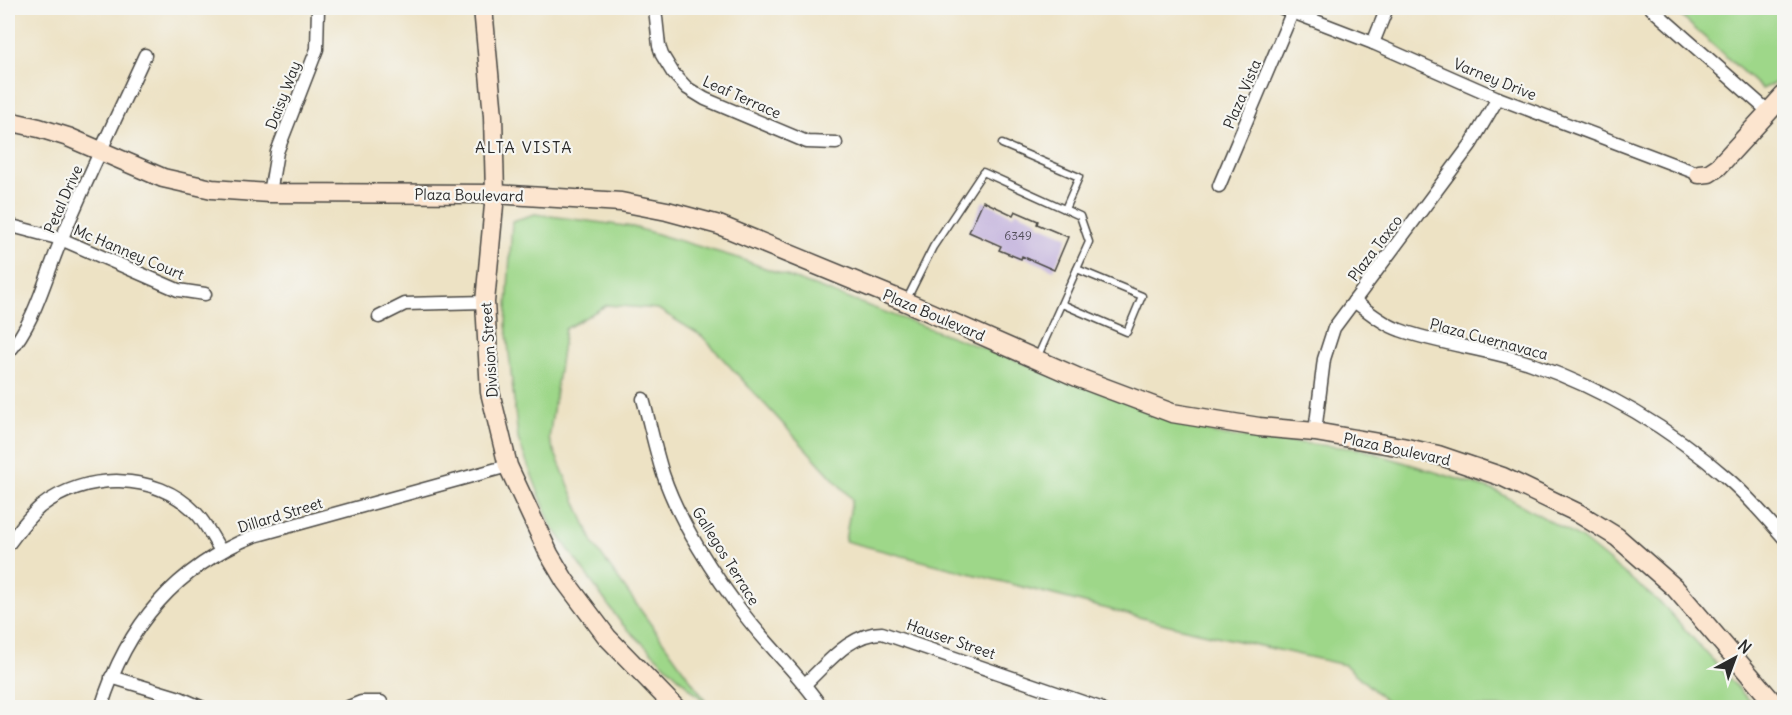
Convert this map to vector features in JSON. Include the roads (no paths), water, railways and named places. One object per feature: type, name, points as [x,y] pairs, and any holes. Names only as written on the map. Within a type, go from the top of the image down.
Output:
[{"type":"main road","name":"Division Street","points":[[483,8],[493,116],[495,194],[485,302],[490,392],[508,466],[549,554],[565,581],[607,637],[676,708]]},
{"type":"main road","points":[[1699,174],[1709,173],[1718,167],[1785,95]]},
{"type":"main road","name":"Plaza Boulevard","points":[[8,121],[68,137],[163,178],[212,189],[270,193],[495,194],[621,202],[678,214],[719,225],[906,302],[1036,359],[1172,412],[1259,427],[1315,432],[1438,455],[1503,477],[1578,513],[1617,537],[1675,588],[1778,708]]},
{"type":"street","name":"Daisy Way","points":[[270,193],[277,152],[317,49],[318,8]]},
{"type":"street","name":"Leaf Terrace","points":[[655,8],[662,55],[673,73],[687,88],[705,99],[807,142],[836,143]]},
{"type":"street","points":[[1373,43],[1387,8]]},
{"type":"street","points":[[1651,8],[1769,112]]},
{"type":"street","name":"Varney Drive","points":[[1287,10],[1373,43],[1498,98],[1699,174]]},
{"type":"street","name":"Plaza Vista","points":[[1219,186],[1287,10]]},
{"type":"street","name":"Petal Drive","points":[[8,353],[20,339],[28,324],[61,239],[145,55]]},
{"type":"street","name":"Plaza Taxco","points":[[1315,432],[1324,359],[1334,328],[1471,144],[1498,98]]},
{"type":"street","name":"Mc Hanney Court","points":[[8,225],[61,239],[178,290],[205,294]]},
{"type":"street","name":"Plaza Cuernavaca","points":[[1353,301],[1398,330],[1509,357],[1558,374],[1614,400],[1664,430],[1702,458],[1729,480],[1785,538]]},
{"type":"street","points":[[379,317],[405,304],[485,302]]},
{"type":"street","name":"Gallegos Terrace","points":[[643,399],[664,475],[693,535],[745,616],[805,684],[822,708]]},
{"type":"street","name":"Dillard Street","points":[[101,708],[111,677],[130,639],[155,604],[186,575],[221,551],[254,536],[508,466]]},
{"type":"street","points":[[8,545],[29,517],[54,497],[82,485],[114,481],[144,484],[166,492],[186,504],[198,514],[221,551]]},
{"type":"street","name":"Hauser Street","points":[[805,684],[856,638],[870,633],[882,633],[1100,708]]},
{"type":"street","points":[[111,677],[180,698],[203,708]]},
{"type":"street","points":[[346,708],[361,702],[381,702]]},
{"type":"lane","points":[[1002,144],[1079,177],[1065,209]]},
{"type":"lane","points":[[906,302],[933,247],[982,172],[1080,216],[1089,242],[1036,359]]},
{"type":"lane","points":[[1062,304],[1127,332],[1142,296],[1077,269]]},
{"type":"district","name":"ALTA VISTA","points":[[524,147]]}]
